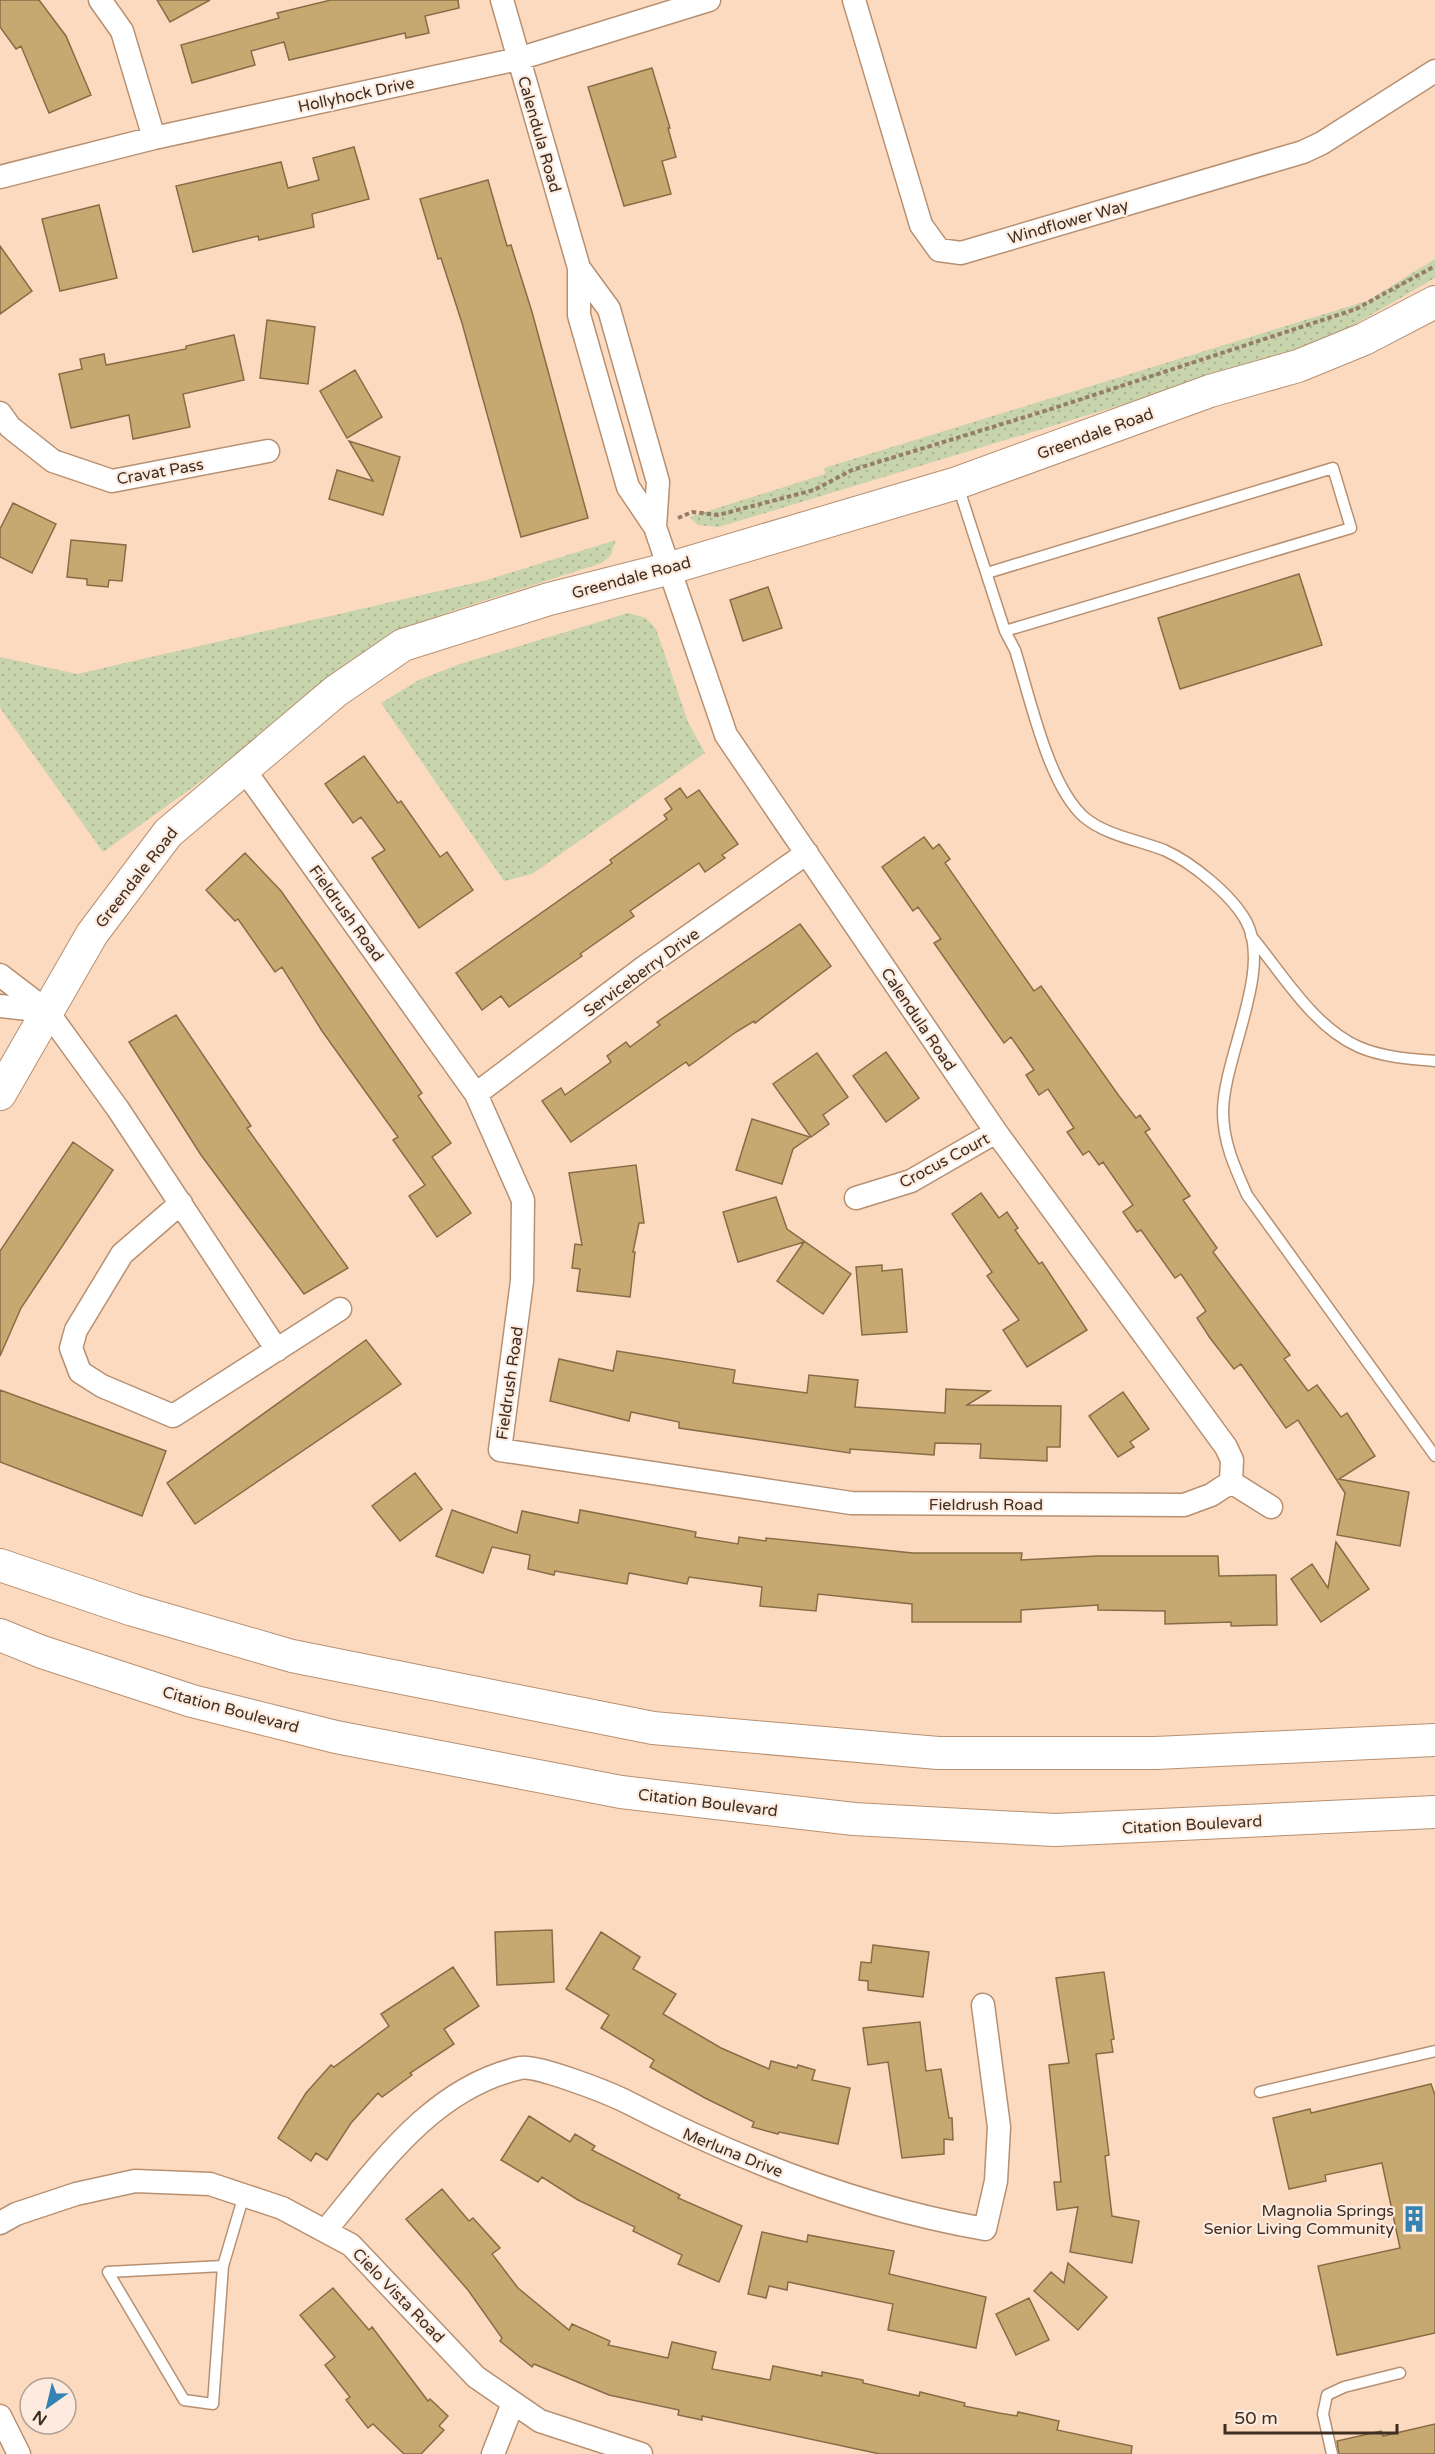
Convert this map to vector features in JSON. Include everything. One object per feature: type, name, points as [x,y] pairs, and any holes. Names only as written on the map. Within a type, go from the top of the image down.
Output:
[{"type":"main road","name":"Greendale Road","points":[[0,1095],[92,934],[168,833],[364,669],[404,645],[549,599],[667,568],[957,483],[1210,391],[1298,366],[1364,339],[1435,302]]},
{"type":"main road","points":[[0,1565],[133,1610],[292,1656],[653,1728],[938,1753],[1156,1753],[1435,1740]]},
{"type":"main road","name":"Citation Boulevard","points":[[0,1635],[42,1652],[192,1701],[336,1737],[621,1792],[854,1819],[1055,1830],[1435,1812]]},
{"type":"street","points":[[100,0],[122,31],[153,138]]},
{"type":"street","name":"Calendula Road","points":[[502,0],[579,268],[579,315],[628,487],[655,527],[667,568],[726,735],[996,1132],[1226,1447],[1232,1460],[1231,1482]]},
{"type":"street","name":"Hollyhock Drive","points":[[0,177],[153,138],[518,59],[709,0]]},
{"type":"street","name":"Windflower Way","points":[[854,0],[921,225],[939,250],[951,254],[961,253],[1303,152],[1322,143],[1435,71]]},
{"type":"street","name":"Calendula Road","points":[[579,268],[609,309],[658,482],[655,527]]},
{"type":"street","name":"Cravat Pass","points":[[0,413],[10,427],[53,461],[112,481],[268,451]]},
{"type":"street","name":"Fieldrush Road","points":[[243,768],[476,1094],[523,1200],[522,1281],[500,1450],[851,1503],[1184,1505],[1211,1495],[1231,1482]]},
{"type":"street","name":"Serviceberry Drive","points":[[476,1094],[643,968],[807,853]]},
{"type":"street","points":[[0,975],[47,1011],[118,1109],[277,1350]]},
{"type":"street","points":[[0,1006],[47,1011]]},
{"type":"street","name":"Crocus Court","points":[[856,1198],[911,1181],[996,1132]]},
{"type":"street","points":[[181,1203],[123,1254],[76,1330],[71,1348],[80,1372],[102,1386],[173,1416],[340,1309]]},
{"type":"street","points":[[1231,1482],[1271,1507]]},
{"type":"street","name":"Merluna Drive","points":[[325,2231],[414,2126],[468,2087],[522,2067],[600,2088],[688,2134],[766,2167],[931,2220],[985,2229],[996,2181],[999,2127],[983,2005]]},
{"type":"street","name":"Cielo Vista Road","points":[[0,2223],[16,2214],[76,2194],[135,2181],[210,2184],[282,2208],[351,2245],[476,2377],[513,2403],[540,2421],[641,2454]]},
{"type":"street","points":[[493,2454],[513,2403]]},
{"type":"street","points":[[0,2416],[19,2454]]},
{"type":"lane","points":[[987,573],[1333,468],[1352,528],[1005,631]]},
{"type":"lane","points":[[957,483],[1005,631],[1015,650],[1056,778],[1069,799],[1085,817],[1114,833],[1166,851],[1212,881],[1245,920],[1251,935],[1253,955],[1250,991],[1233,1055],[1223,1111],[1232,1163],[1247,1195],[1435,1456]]},
{"type":"lane","points":[[1251,935],[1325,1025],[1358,1047],[1404,1059],[1435,1061]]},
{"type":"lane","points":[[1260,2092],[1435,2051]]},
{"type":"lane","points":[[223,2266],[108,2272],[184,2400],[213,2404],[223,2266],[244,2195]]},
{"type":"lane","points":[[1332,2454],[1323,2414],[1327,2395],[1344,2387],[1400,2373]]},
{"type":"path","points":[[655,527],[692,512],[718,515],[814,490],[852,470],[1048,410],[1356,309],[1435,266]]},
{"type":"green space","points":[[1435,259],[1435,278],[1319,345],[719,527],[698,525],[689,517],[825,474],[824,468],[1367,301]]},
{"type":"green space","points":[[616,540],[611,555],[602,563],[452,611],[415,627],[103,852],[0,708],[0,657],[77,674],[487,580]]},
{"type":"green space","points":[[628,613],[646,618],[656,629],[688,722],[705,753],[532,874],[504,881],[381,703],[419,680],[460,664]]},
{"type":"building","points":[[0,0],[39,0],[66,36],[91,95],[49,113],[21,46],[16,49],[0,27]]},
{"type":"building","points":[[157,0],[210,0],[170,22]]},
{"type":"building","points":[[331,0],[458,0],[459,8],[425,16],[429,33],[406,38],[405,33],[289,60],[284,42],[251,51],[255,65],[192,83],[181,45],[279,18],[277,13]]},
{"type":"building","points":[[652,68],[676,157],[662,161],[671,194],[624,206],[588,87]]},
{"type":"building","points":[[354,147],[369,199],[312,214],[314,227],[259,240],[258,236],[193,252],[176,186],[281,162],[288,188],[319,180],[313,158]]},
{"type":"building","points":[[488,180],[507,246],[511,245],[532,312],[588,518],[521,537],[462,323],[441,258],[438,259],[420,199]]},
{"type":"building","points":[[99,205],[117,278],[60,291],[42,219]]},
{"type":"building","points":[[0,246],[32,291],[0,314]]},
{"type":"building","points":[[267,320],[315,327],[308,384],[260,378]]},
{"type":"building","points":[[234,335],[244,380],[183,394],[190,427],[133,439],[129,415],[71,428],[59,374],[82,369],[80,359],[104,354],[106,365],[186,349],[186,346]]},
{"type":"building","points":[[355,370],[382,417],[347,438],[320,391]]},
{"type":"building","points":[[349,441],[400,457],[383,515],[329,499],[337,470],[373,481]]},
{"type":"building","points":[[13,503],[56,524],[32,573],[0,557],[0,529]]},
{"type":"building","points":[[71,540],[126,545],[122,581],[109,580],[108,587],[87,585],[87,579],[67,577]]},
{"type":"building","points":[[1299,574],[1322,645],[1180,689],[1158,618]]},
{"type":"building","points":[[768,587],[782,628],[743,641],[730,600]]},
{"type":"building","points":[[364,756],[398,803],[401,801],[440,857],[447,852],[473,890],[419,928],[372,858],[385,850],[361,817],[353,823],[325,784]]},
{"type":"building","points":[[680,788],[687,798],[699,790],[738,844],[722,855],[725,858],[705,872],[699,863],[630,911],[634,916],[509,1007],[501,996],[482,1010],[456,973],[612,863],[610,860],[667,819],[664,815],[672,809],[665,799]]},
{"type":"building","points":[[924,837],[933,849],[939,844],[950,859],[945,863],[1034,991],[1041,986],[1119,1096],[1136,1118],[1140,1115],[1150,1129],[1145,1132],[1190,1196],[1183,1200],[1217,1248],[1213,1252],[1290,1355],[1284,1359],[1308,1391],[1317,1385],[1341,1417],[1347,1413],[1375,1456],[1339,1479],[1409,1492],[1400,1546],[1337,1535],[1345,1493],[1298,1420],[1286,1428],[1241,1364],[1234,1369],[1210,1338],[1197,1318],[1206,1311],[1181,1274],[1175,1278],[1141,1230],[1137,1232],[1123,1212],[1133,1205],[1103,1162],[1099,1165],[1089,1151],[1083,1155],[1067,1132],[1074,1128],[1048,1089],[1039,1095],[1026,1075],[1034,1070],[1011,1037],[1004,1043],[934,943],[941,939],[918,907],[913,911],[882,867]]},
{"type":"building","points":[[245,853],[281,891],[422,1093],[418,1096],[451,1143],[432,1157],[471,1213],[437,1237],[409,1196],[425,1185],[393,1140],[398,1137],[322,1031],[282,967],[275,972],[238,919],[235,921],[206,890]]},
{"type":"building","points":[[800,924],[831,966],[755,1023],[754,1021],[736,1032],[689,1066],[686,1062],[571,1142],[542,1101],[561,1088],[565,1095],[611,1062],[607,1056],[626,1042],[630,1047],[660,1025],[657,1022]]},
{"type":"building","points":[[176,1015],[251,1126],[247,1128],[348,1268],[304,1294],[201,1155],[129,1042]]},
{"type":"building","points":[[886,1052],[919,1098],[886,1122],[853,1076]]},
{"type":"building","points":[[817,1053],[848,1097],[823,1115],[829,1124],[811,1137],[773,1084]]},
{"type":"building","points":[[752,1119],[810,1137],[793,1149],[782,1184],[736,1170]]},
{"type":"building","points":[[73,1142],[113,1170],[21,1308],[0,1356],[0,1251]]},
{"type":"building","points":[[636,1165],[644,1223],[639,1223],[633,1252],[635,1252],[630,1297],[577,1291],[580,1269],[572,1268],[575,1244],[582,1245],[569,1173]]},
{"type":"building","points":[[981,1193],[999,1218],[1007,1212],[1018,1228],[1015,1230],[1039,1264],[1042,1262],[1087,1330],[1027,1367],[1003,1330],[1019,1320],[987,1276],[992,1272],[952,1214]]},
{"type":"building","points":[[776,1197],[787,1229],[851,1274],[823,1314],[777,1281],[804,1242],[738,1262],[723,1212]]},
{"type":"building","points":[[882,1265],[882,1271],[902,1269],[907,1332],[862,1335],[856,1267]]},
{"type":"building","points":[[366,1340],[401,1384],[195,1524],[167,1483]]},
{"type":"building","points":[[617,1351],[735,1370],[733,1383],[807,1393],[809,1375],[858,1380],[855,1407],[945,1413],[946,1389],[990,1391],[967,1405],[1061,1406],[1060,1447],[1047,1447],[1047,1461],[980,1458],[981,1444],[935,1443],[934,1455],[850,1449],[850,1453],[679,1428],[679,1422],[631,1412],[629,1421],[550,1401],[559,1359],[613,1371]]},
{"type":"building","points":[[0,1390],[166,1451],[142,1516],[0,1462]]},
{"type":"building","points":[[1123,1392],[1149,1429],[1130,1442],[1134,1447],[1118,1457],[1089,1416]]},
{"type":"building","points":[[415,1473],[442,1509],[400,1541],[372,1506]]},
{"type":"building","points":[[452,1510],[517,1533],[522,1511],[578,1523],[580,1510],[696,1532],[695,1537],[738,1544],[739,1537],[766,1541],[766,1538],[913,1553],[1022,1553],[1021,1560],[1097,1556],[1218,1556],[1219,1576],[1276,1575],[1277,1625],[1231,1626],[1231,1622],[1165,1624],[1165,1611],[1098,1610],[1098,1605],[1021,1610],[1021,1622],[912,1622],[912,1604],[818,1594],[816,1611],[760,1606],[762,1587],[689,1577],[687,1584],[629,1573],[627,1584],[555,1571],[554,1575],[528,1569],[530,1555],[492,1547],[483,1573],[436,1556]]},
{"type":"building","points":[[1336,1542],[1369,1589],[1321,1622],[1291,1579],[1312,1564],[1328,1588]]},
{"type":"building","points":[[552,1930],[554,1982],[497,1985],[495,1932]]},
{"type":"building","points":[[601,1932],[640,1957],[633,1969],[676,1994],[663,2014],[721,2048],[769,2069],[771,2061],[797,2068],[798,2065],[815,2070],[812,2080],[850,2088],[838,2144],[779,2132],[778,2134],[752,2127],[754,2122],[650,2067],[654,2060],[601,2028],[609,2015],[566,1989]]},
{"type":"building","points":[[873,1945],[929,1952],[923,1997],[868,1990],[868,1981],[859,1980],[861,1962],[871,1963]]},
{"type":"building","points":[[453,1967],[479,2006],[444,2029],[454,2044],[410,2073],[412,2075],[382,2097],[378,2093],[351,2123],[327,2160],[316,2153],[311,2161],[278,2138],[306,2093],[331,2065],[334,2067],[389,2026],[381,2014]]},
{"type":"building","points":[[1104,1972],[1114,2039],[1111,2040],[1113,2052],[1096,2054],[1109,2155],[1105,2156],[1112,2216],[1139,2221],[1132,2263],[1070,2252],[1078,2207],[1057,2210],[1054,2182],[1061,2182],[1049,2065],[1069,2063],[1056,1978]]},
{"type":"building","points":[[920,2022],[926,2071],[941,2069],[949,2118],[952,2118],[953,2140],[944,2139],[944,2154],[902,2158],[888,2062],[868,2065],[863,2028]]},
{"type":"building","name":"Magnolia Springs Senior Living Community","points":[[1431,2084],[1435,2095],[1435,2333],[1337,2355],[1318,2266],[1400,2248],[1382,2163],[1325,2175],[1326,2181],[1289,2189],[1273,2118],[1310,2109],[1311,2113]]},
{"type":"building","points":[[529,2116],[570,2142],[575,2134],[595,2146],[592,2150],[680,2195],[678,2198],[742,2226],[719,2282],[678,2264],[682,2255],[633,2231],[635,2227],[578,2200],[542,2177],[538,2182],[501,2160]]},
{"type":"building","points":[[442,2189],[469,2221],[473,2218],[500,2248],[492,2254],[518,2288],[569,2330],[572,2324],[610,2341],[608,2345],[668,2358],[672,2342],[716,2352],[712,2369],[770,2380],[773,2366],[822,2376],[822,2372],[863,2380],[863,2383],[919,2396],[920,2392],[965,2403],[964,2406],[1017,2416],[1018,2412],[1059,2421],[1057,2430],[1132,2446],[1131,2454],[880,2454],[702,2416],[702,2420],[678,2415],[679,2410],[609,2395],[534,2364],[532,2367],[500,2341],[502,2338],[468,2290],[406,2219]]},
{"type":"building","points":[[762,2232],[807,2242],[808,2235],[894,2251],[889,2274],[986,2297],[976,2348],[888,2330],[893,2304],[788,2282],[787,2290],[769,2286],[766,2298],[748,2294]]},
{"type":"building","points":[[1068,2263],[1107,2297],[1078,2330],[1034,2291],[1051,2272],[1064,2283]]},
{"type":"building","points":[[333,2288],[369,2330],[372,2327],[428,2401],[430,2399],[448,2416],[439,2426],[444,2430],[421,2454],[404,2454],[373,2424],[368,2428],[346,2400],[350,2397],[325,2365],[335,2357],[300,2315]]},
{"type":"building","points":[[1029,2298],[1049,2340],[1016,2355],[996,2314]]},
{"type":"building","points":[[1435,2424],[1435,2454],[1339,2454],[1337,2441],[1381,2431],[1383,2436]]},
{"type":"place","name":"Magnolia Springs Senior Living Community","points":[[1414,2219]]}]
